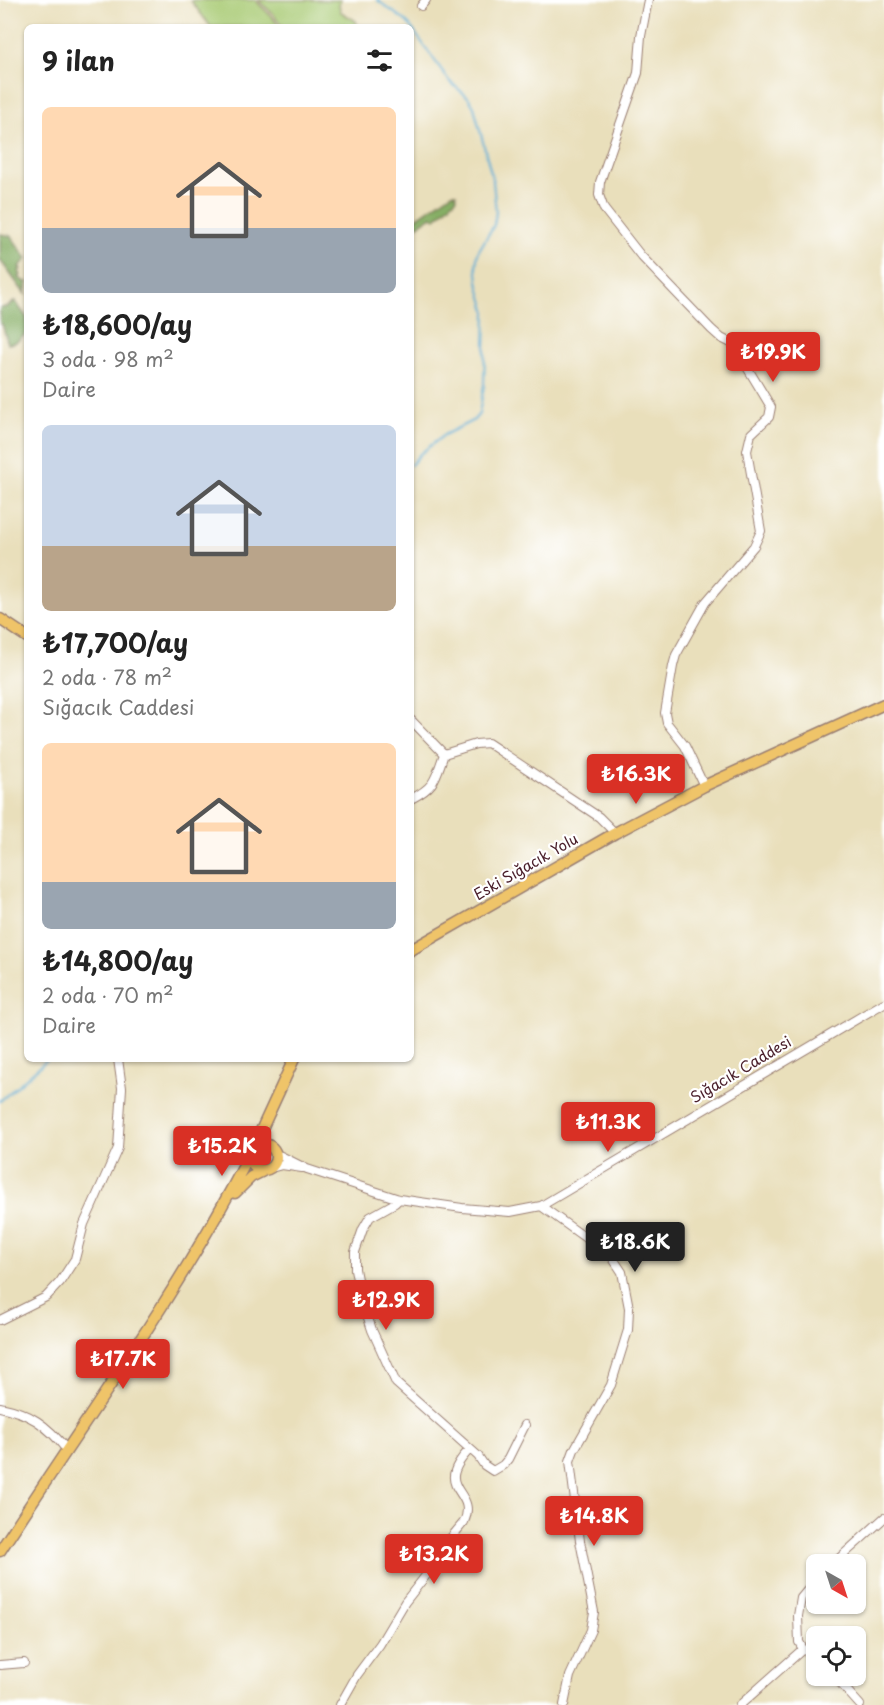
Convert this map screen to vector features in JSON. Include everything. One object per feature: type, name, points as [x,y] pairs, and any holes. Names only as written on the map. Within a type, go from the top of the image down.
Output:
[{"type":"main road","points":[[0,619],[24,635]]},
{"type":"main road","name":"Eski Sığacık Yolu","points":[[414,948],[615,833],[704,786],[884,704]]},
{"type":"main road","points":[[0,1551],[146,1330],[219,1212],[251,1152],[293,1062]]},
{"type":"main road","points":[[219,1212],[242,1184],[274,1164],[274,1152],[264,1125]]},
{"type":"main road","points":[[251,1152],[265,1144],[274,1152]]},
{"type":"main road","points":[[251,1152],[254,1168],[267,1169]]},
{"type":"street","points":[[648,0],[638,73],[600,182],[598,189],[600,202],[641,256],[721,338],[733,344],[771,407],[769,417],[752,434],[747,451],[761,531],[754,546],[705,603],[676,655],[673,666],[665,713],[667,723],[685,746],[704,786]]},
{"type":"street","points":[[414,723],[444,754]]},
{"type":"street","points":[[444,754],[476,744],[488,743],[599,817],[615,833]]},
{"type":"street","points":[[414,797],[434,784],[444,754]]},
{"type":"street","name":"Sığacık Caddesi","points":[[307,1169],[399,1199],[510,1212],[541,1206],[884,1003]]},
{"type":"street","points":[[0,1320],[46,1297],[75,1259],[84,1224],[118,1148],[122,1088],[118,1062]]},
{"type":"street","points":[[274,1152],[307,1169]]},
{"type":"street","points":[[267,1169],[282,1165],[307,1169]]},
{"type":"street","points":[[399,1199],[370,1217],[355,1252],[359,1290],[372,1330],[396,1383],[493,1472],[508,1459],[525,1425]]},
{"type":"street","points":[[541,1206],[612,1257],[622,1272],[629,1308],[628,1330],[611,1385],[570,1461],[580,1540],[594,1612],[591,1630],[570,1676],[564,1705]]},
{"type":"street","points":[[0,1407],[21,1411],[53,1432],[66,1449]]},
{"type":"street","points":[[340,1705],[405,1602],[427,1574],[435,1557],[464,1522],[467,1515],[466,1500],[453,1483],[453,1478],[455,1470],[470,1449]]},
{"type":"street","points":[[844,1554],[884,1518]]},
{"type":"street","points":[[806,1592],[799,1606],[799,1642],[806,1652]]},
{"type":"street","points":[[740,1705],[802,1649]]},
{"type":"street","points":[[0,1665],[24,1663]]},
{"type":"street","points":[[843,1686],[860,1705]]},
{"type":"green space","points":[[255,0],[278,24],[209,24],[191,1]]},
{"type":"green space","points":[[258,0],[341,0],[339,5],[341,12],[357,24],[281,24]]},
{"type":"green space","points":[[452,193],[456,193],[457,198],[435,219],[432,216],[414,228],[414,220]]},
{"type":"green space","points":[[0,234],[11,236],[24,255],[24,262],[19,267],[21,275],[19,277],[24,281],[24,293],[0,260]]},
{"type":"green space","points":[[15,301],[24,314],[24,335],[16,342],[8,344],[2,324],[0,324],[0,308],[7,307]]},
{"type":"waterway","points":[[377,0],[409,24]]},
{"type":"waterway","points":[[414,31],[450,82],[468,97],[474,107],[493,181],[496,212],[494,225],[478,252],[476,266],[486,310],[484,385],[479,414],[474,420],[444,435],[414,461]]},
{"type":"waterway","points":[[0,1101],[45,1062]]}]
